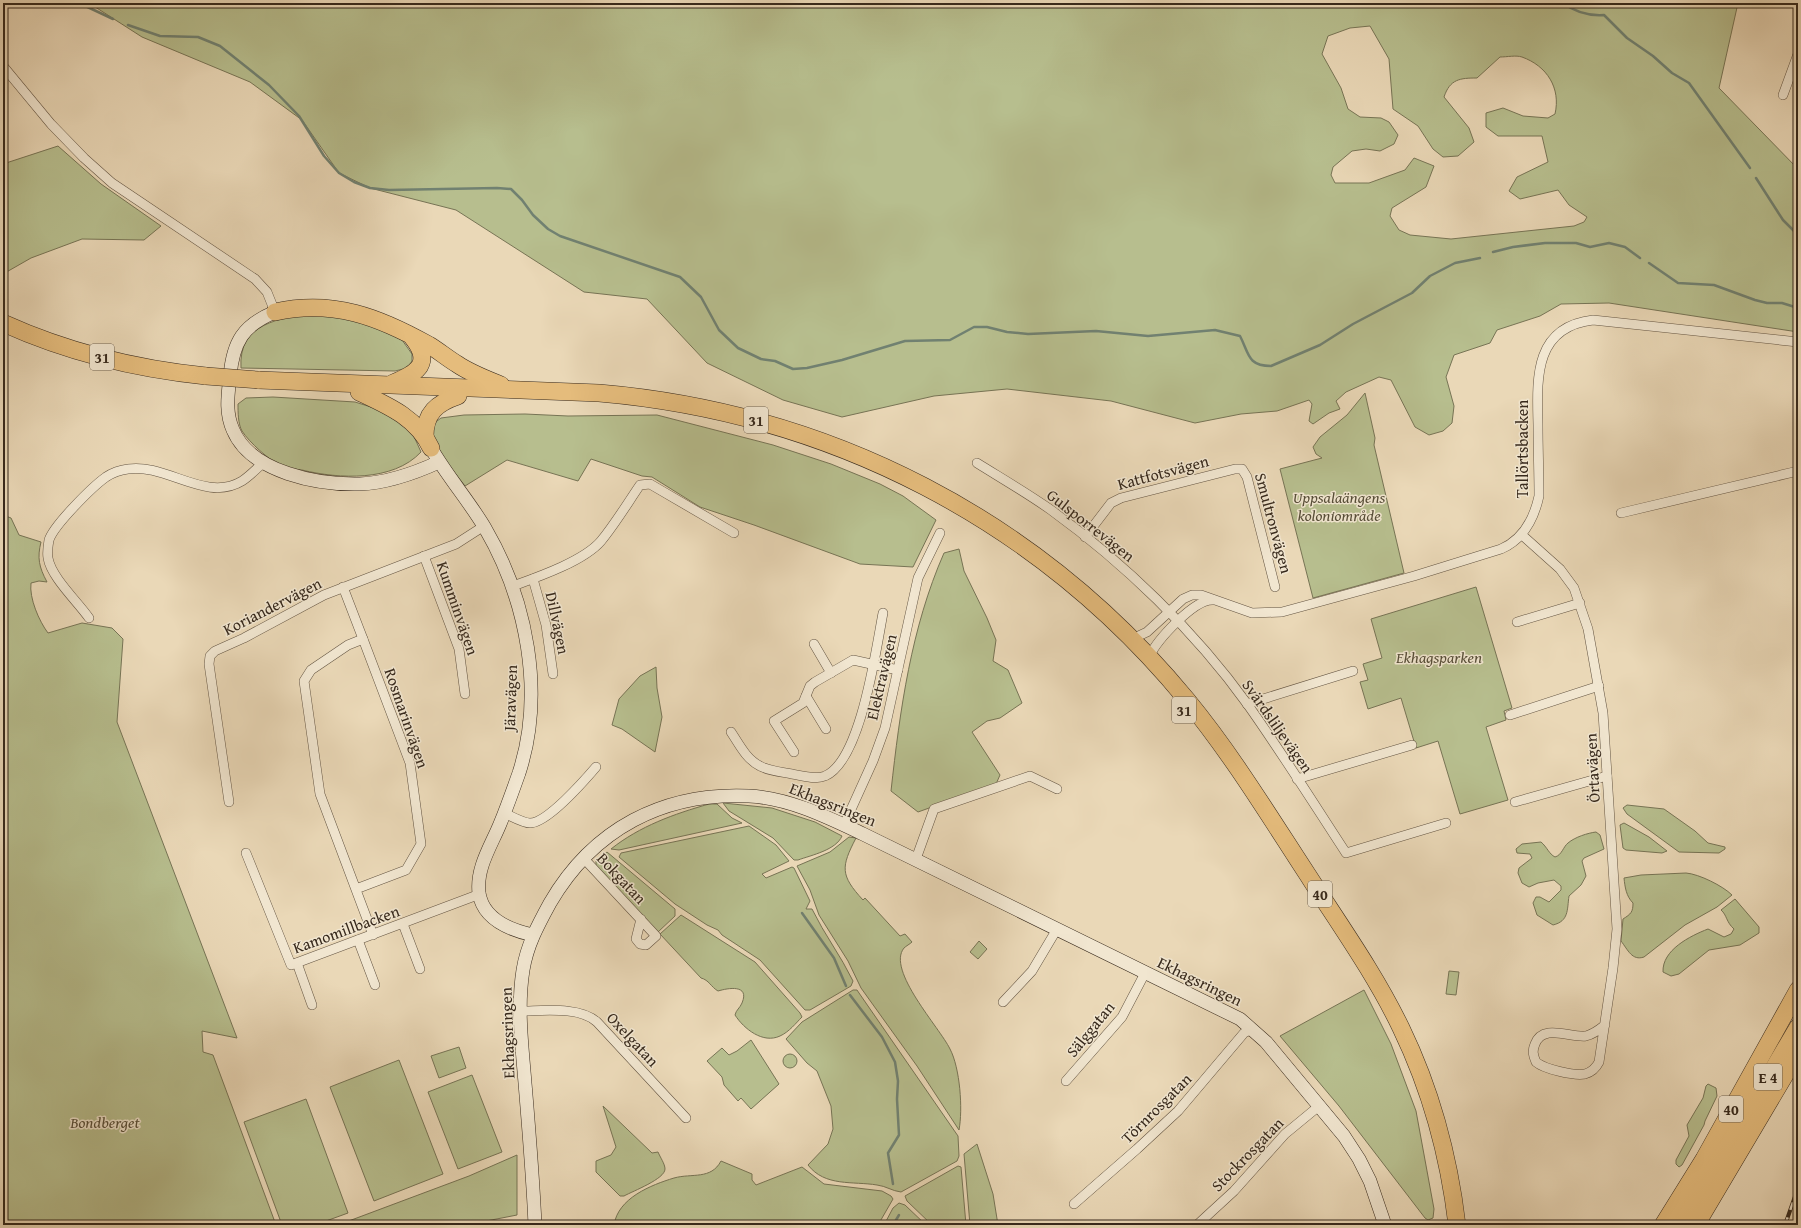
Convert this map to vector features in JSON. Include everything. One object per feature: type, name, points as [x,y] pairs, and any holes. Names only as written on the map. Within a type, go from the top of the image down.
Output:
[{"type":"highway","points":[[275,312],[305,307],[344,309],[373,318],[430,345],[467,370],[512,390]]},
{"type":"highway","name":"31","points":[[3,323],[45,340],[105,358],[205,380]]},
{"type":"highway","name":"31","points":[[3,332],[50,350],[106,367],[155,377],[360,392],[632,404],[682,412],[750,427],[835,455],[903,484],[951,510],[1014,550],[1047,574],[1106,625],[1182,707],[1225,764],[1361,972],[1392,1026],[1416,1084],[1430,1128],[1441,1172],[1449,1225]]},
{"type":"highway","points":[[387,385],[413,374],[420,367],[422,355],[418,344],[412,336]]},
{"type":"highway","name":"31","points":[[256,384],[387,385],[605,394],[683,404],[752,419],[829,444],[877,464],[922,485],[994,527],[1075,586],[1132,639],[1149,657]]},
{"type":"highway","points":[[360,392],[402,414],[432,449]]},
{"type":"highway","points":[[432,449],[426,422],[431,411],[442,402],[458,396]]},
{"type":"highway","name":"40","points":[[1149,657],[1186,699],[1220,743],[1360,956],[1391,1008],[1417,1064],[1435,1117],[1446,1157],[1457,1225]]},
{"type":"highway","name":"40","points":[[1663,1225],[1704,1159],[1798,991]]},
{"type":"highway","name":"E 4","points":[[1681,1225],[1798,1027]]},
{"type":"highway","name":"E 4","points":[[1696,1225],[1798,1053]]},
{"type":"highway","name":"40","points":[[1707,1225],[1752,1132]]},
{"type":"street","points":[[1783,95],[1798,54]]},
{"type":"street","points":[[3,66],[51,124],[84,158],[112,183],[256,279],[267,292],[275,312],[251,325],[244,332],[234,348],[231,359],[227,405],[230,423],[236,436],[245,448],[263,463],[282,472],[320,482],[361,484],[396,477],[425,468],[432,449]]},
{"type":"street","name":"Tallörtsbacken","points":[[1132,639],[1147,632],[1183,599],[1192,595],[1201,595],[1252,613],[1268,614],[1298,609],[1502,549],[1522,535],[1536,512],[1539,496],[1538,388],[1540,362],[1545,351],[1561,332],[1582,322],[1593,320],[1798,342]]},
{"type":"street","name":"Järavägen","points":[[432,449],[484,526],[513,586],[528,647],[531,694],[528,727],[520,771],[481,870],[480,894],[488,913],[494,918],[509,928],[533,935]]},
{"type":"street","points":[[89,618],[54,573],[48,559],[48,550],[49,541],[56,529],[94,486],[117,471],[139,468],[152,469],[202,485],[226,487],[243,480],[263,463]]},
{"type":"street","name":"Gulsporrevägen","points":[[977,463],[1050,510],[1085,537],[1134,579],[1177,622]]},
{"type":"street","name":"Kattfotsvägen","points":[[1085,537],[1111,503],[1120,498],[1235,468],[1242,469]]},
{"type":"street","name":"Smultronvägen","points":[[1242,469],[1247,478],[1275,587]]},
{"type":"street","points":[[1621,513],[1798,471]]},
{"type":"street","points":[[513,586],[533,579],[591,551],[601,541],[640,485],[644,484],[650,484],[734,533]]},
{"type":"street","name":"Koriandervägen","points":[[229,802],[210,671],[210,656],[215,651],[244,638],[324,595],[456,544],[484,526]]},
{"type":"street","name":"Elektravägen","points":[[844,825],[873,761],[885,728],[918,578],[940,533]]},
{"type":"street","name":"Örtavägen","points":[[1522,535],[1568,577],[1580,602],[1595,660],[1603,713],[1617,929],[1605,1025],[1599,1062],[1592,1071],[1581,1074],[1546,1069],[1536,1062],[1533,1050],[1538,1038],[1542,1034],[1548,1032],[1584,1036],[1596,1032],[1605,1025]]},
{"type":"street","name":"Kumminvägen","points":[[424,556],[459,649],[465,694]]},
{"type":"street","name":"Dillvägen","points":[[533,579],[546,625],[553,674]]},
{"type":"street","name":"Rosmarinvägen","points":[[343,588],[410,763],[421,844],[406,870],[356,889]]},
{"type":"street","points":[[1149,657],[1156,644],[1177,622],[1200,603],[1208,599],[1214,600]]},
{"type":"street","points":[[1517,622],[1580,602]]},
{"type":"street","points":[[731,732],[745,753],[759,766],[803,776],[824,776],[837,768],[846,753],[858,726],[873,664],[883,613]]},
{"type":"street","name":"Svärdsliljevägen","points":[[1177,622],[1214,662],[1247,704],[1346,853],[1446,823]]},
{"type":"street","points":[[363,639],[348,645],[311,670],[304,681],[320,794],[373,935]]},
{"type":"street","points":[[814,644],[832,673]]},
{"type":"street","points":[[794,752],[774,721],[803,703],[810,686],[853,660],[898,670]]},
{"type":"street","points":[[1247,704],[1353,671]]},
{"type":"street","points":[[1510,715],[1599,686]]},
{"type":"street","points":[[806,696],[826,729]]},
{"type":"street","points":[[1297,779],[1412,745]]},
{"type":"street","points":[[504,813],[529,823],[541,821],[596,768]]},
{"type":"street","points":[[916,859],[932,813],[934,809],[940,806],[1030,776],[1057,789]]},
{"type":"street","points":[[1515,802],[1607,776]]},
{"type":"street","name":"Ekhagsringen","points":[[535,1225],[520,1011],[524,968],[533,935],[562,883],[582,858],[600,842],[640,817],[670,804],[695,798],[750,796],[777,800],[807,809],[844,825],[1234,1016],[1252,1029],[1283,1061],[1344,1136],[1359,1159],[1370,1181],[1385,1225]]},
{"type":"street","name":"Kamomillbacken","points":[[246,853],[291,965],[480,894]]},
{"type":"street","name":"Bokgatan","points":[[582,858],[640,919]]},
{"type":"street","points":[[403,924],[420,969]]},
{"type":"street","points":[[1003,1002],[1032,971],[1058,929]]},
{"type":"street","points":[[358,940],[375,985]]},
{"type":"street","points":[[297,963],[312,1005]]},
{"type":"street","name":"Sälggatan","points":[[1066,1081],[1122,1017],[1145,973]]},
{"type":"street","name":"Oxelgatan","points":[[520,1011],[579,1012],[589,1015],[686,1118]]},
{"type":"street","name":"Törnrosgatan","points":[[1074,1204],[1137,1150],[1178,1111],[1244,1033],[1252,1029]]},
{"type":"street","name":"Stockrosgatan","points":[[1197,1225],[1234,1191],[1285,1134],[1319,1106]]},
{"type":"green space","points":[[89,3],[1738,3],[1719,88],[1798,169],[1798,332],[1609,303],[1561,304],[1540,316],[1497,330],[1490,343],[1454,355],[1446,377],[1454,406],[1452,423],[1443,431],[1429,435],[1415,427],[1391,380],[1379,377],[1346,392],[1336,401],[1340,409],[1329,413],[1313,424],[1309,421],[1312,404],[1309,400],[1277,411],[1241,414],[1195,423],[1111,401],[1007,389],[934,396],[842,417],[783,400],[707,363],[647,299],[584,292],[456,210],[370,188],[339,173],[302,120],[250,82],[142,37]],"holes":[[[1370,26],[1389,59],[1393,109],[1418,126],[1433,149],[1443,157],[1458,156],[1474,142],[1469,128],[1444,97],[1449,86],[1461,79],[1477,78],[1500,57],[1520,56],[1539,66],[1545,72],[1554,87],[1556,95],[1555,114],[1548,118],[1523,116],[1503,108],[1486,113],[1486,127],[1498,136],[1542,136],[1548,162],[1517,177],[1509,191],[1520,199],[1558,190],[1569,205],[1587,217],[1584,222],[1574,226],[1451,239],[1410,235],[1399,230],[1390,216],[1392,208],[1426,187],[1434,166],[1414,158],[1405,170],[1369,183],[1335,183],[1331,175],[1333,167],[1352,151],[1366,149],[1380,151],[1394,144],[1398,135],[1389,122],[1381,118],[1360,117],[1348,109],[1341,88],[1322,54],[1328,36],[1350,28]]]},
{"type":"green space","points":[[58,146],[101,184],[161,226],[144,240],[82,239],[31,258],[3,274],[3,164]]},
{"type":"green space","points":[[315,313],[365,321],[402,340],[412,354],[412,361],[407,368],[395,371],[241,368],[242,353],[246,341],[254,332],[275,321],[288,317]]},
{"type":"green space","name":"Uppsalaängens koloniområde","points":[[1365,393],[1375,438],[1374,445],[1404,573],[1313,598],[1280,469],[1322,458],[1316,454],[1313,447],[1320,437],[1347,415]]},
{"type":"green space","points":[[273,397],[355,402],[387,412],[412,432],[421,452],[409,462],[396,469],[365,476],[332,475],[283,467],[265,455],[245,435],[241,428],[238,414],[238,404],[246,398]]},
{"type":"green space","points":[[525,414],[568,416],[657,415],[773,445],[831,464],[880,484],[903,496],[936,520],[913,567],[860,564],[700,507],[652,477],[642,476],[591,459],[578,481],[507,460],[465,486],[445,460],[432,436],[433,424],[441,418],[464,415]]},
{"type":"green space","points":[[3,501],[6,511],[3,515]]},
{"type":"green space","name":"Bondberget","points":[[3,515],[11,518],[19,535],[41,542],[39,553],[40,562],[42,572],[47,582],[39,581],[31,583],[31,589],[35,609],[48,633],[82,623],[112,628],[123,639],[117,722],[237,1038],[202,1031],[203,1052],[213,1055],[276,1225],[3,1225]]},
{"type":"green space","points":[[959,549],[964,571],[996,640],[993,661],[1008,670],[1022,703],[1000,718],[987,721],[972,732],[1000,775],[996,784],[918,812],[891,791],[898,730],[908,670],[923,610],[944,553]]},
{"type":"green space","name":"Ekhagsparken","points":[[1476,587],[1512,708],[1504,711],[1506,720],[1486,727],[1508,800],[1460,814],[1438,741],[1416,748],[1401,698],[1368,709],[1360,682],[1368,680],[1363,664],[1382,658],[1371,619]]},
{"type":"green space","points":[[656,667],[657,688],[662,717],[655,752],[622,729],[612,725],[619,699],[640,676]]},
{"type":"green space","points":[[723,803],[772,808],[815,822],[842,836],[835,845],[823,851],[794,860],[773,838],[729,811]]},
{"type":"green space","points":[[709,804],[717,804],[732,818],[742,823],[619,850],[611,849],[646,827],[683,812]]},
{"type":"green space","points":[[1627,805],[1664,809],[1695,831],[1708,843],[1725,847],[1725,849],[1719,853],[1679,852],[1627,814],[1623,808]]},
{"type":"green space","points":[[1624,823],[1649,837],[1667,851],[1662,853],[1626,850],[1623,848],[1620,825]]},
{"type":"green space","points":[[749,826],[776,845],[789,861],[762,874],[766,878],[792,867],[794,868],[810,901],[806,909],[812,909],[853,981],[851,986],[810,1010],[805,1010],[760,960],[722,935],[718,930],[707,925],[675,904],[619,857],[621,853]]},
{"type":"green space","points":[[1596,832],[1600,835],[1604,849],[1584,858],[1582,861],[1586,876],[1581,885],[1569,896],[1565,918],[1553,925],[1537,915],[1533,903],[1536,897],[1540,897],[1549,902],[1561,890],[1561,886],[1554,880],[1538,883],[1529,887],[1522,883],[1518,873],[1519,868],[1532,858],[1530,854],[1517,853],[1516,849],[1522,844],[1541,842],[1555,857],[1559,855],[1566,845],[1574,839]]},
{"type":"green space","points":[[849,837],[856,838],[848,856],[845,870],[850,884],[863,900],[865,898],[900,936],[905,934],[912,942],[904,948],[900,958],[902,970],[916,999],[950,1049],[953,1057],[958,1077],[961,1100],[959,1130],[917,1066],[861,988],[848,961],[819,915],[810,890],[797,866],[830,852]]},
{"type":"green space","points":[[607,852],[675,909],[675,916],[658,932],[596,867],[596,861]]},
{"type":"green space","points":[[1686,873],[1710,881],[1732,895],[1717,907],[1685,925],[1644,957],[1640,958],[1633,956],[1621,941],[1623,919],[1632,911],[1633,906],[1633,903],[1626,891],[1624,878],[1641,875]]},
{"type":"green space","points":[[1735,899],[1759,927],[1759,933],[1740,945],[1709,950],[1679,974],[1671,976],[1663,972],[1667,957],[1672,951],[1678,945],[1693,936],[1708,929],[1724,937],[1731,934],[1734,929],[1729,924],[1721,910]]},
{"type":"green space","points":[[681,915],[755,962],[802,1017],[786,1032],[774,1038],[761,1037],[754,1034],[743,1025],[735,1015],[744,997],[741,990],[732,988],[718,991],[706,980],[701,978],[660,934]]},
{"type":"green space","points":[[979,941],[987,949],[978,959],[970,952]]},
{"type":"green space","points":[[1449,971],[1459,972],[1456,995],[1446,994]]},
{"type":"green space","points":[[853,990],[857,990],[958,1136],[959,1156],[957,1161],[901,1192],[880,1186],[831,1180],[815,1172],[808,1165],[828,1144],[833,1129],[831,1106],[817,1071],[807,1063],[786,1039],[802,1022]]},
{"type":"green space","points":[[1364,990],[1391,1044],[1416,1111],[1434,1209],[1433,1218],[1428,1220],[1339,1106],[1280,1036]]},
{"type":"green space","points":[[751,1040],[779,1084],[751,1109],[741,1098],[738,1101],[724,1085],[722,1077],[707,1061],[722,1048],[729,1055],[737,1051]]},
{"type":"green space","points":[[459,1047],[466,1068],[439,1078],[431,1056]]},
{"type":"green space","points":[[790,1054],[795,1056],[797,1061],[795,1066],[790,1068],[785,1066],[783,1061],[785,1056]]},
{"type":"green space","points":[[399,1060],[443,1174],[374,1201],[330,1087]]},
{"type":"green space","points":[[472,1075],[502,1152],[458,1169],[428,1092]]},
{"type":"green space","points":[[1708,1084],[1716,1088],[1717,1096],[1704,1125],[1682,1165],[1679,1167],[1676,1164],[1676,1160],[1689,1136],[1687,1125],[1703,1098],[1706,1086]]},
{"type":"green space","points":[[306,1099],[348,1213],[315,1225],[282,1225],[244,1122]]},
{"type":"green space","points":[[603,1106],[652,1153],[658,1152],[665,1167],[664,1173],[660,1177],[624,1196],[620,1196],[596,1172],[596,1161],[611,1155],[616,1147]]},
{"type":"green space","points":[[977,1144],[993,1194],[998,1225],[970,1225],[964,1154]]},
{"type":"green space","points":[[517,1155],[517,1215],[466,1225],[338,1225],[469,1176]]},
{"type":"green space","points":[[721,1161],[752,1174],[752,1180],[756,1185],[802,1167],[824,1184],[882,1191],[891,1196],[893,1199],[878,1225],[614,1225],[622,1207],[637,1194],[655,1184],[674,1178],[700,1175],[712,1171]]},
{"type":"green space","points":[[958,1166],[961,1167],[966,1225],[932,1225],[907,1201],[905,1196]]},
{"type":"green space","points":[[899,1203],[905,1205],[926,1225],[884,1225],[893,1208]]},
{"type":"waterway","points":[[79,3],[113,19]]},
{"type":"waterway","points":[[1563,3],[1582,13],[1604,15],[1627,38],[1653,56],[1672,73],[1689,83],[1750,168]]},
{"type":"waterway","points":[[128,25],[160,36],[198,37],[220,46],[269,85],[299,116],[324,156],[339,173],[354,182],[370,188],[389,190],[511,189],[522,200],[533,215],[548,229],[560,236],[680,277],[701,297],[719,330],[738,348],[761,359],[775,361],[793,369],[807,368],[842,360],[905,341],[950,340],[974,327],[987,327],[1007,332],[1028,334],[1096,331],[1148,336],[1215,330],[1240,336],[1247,353],[1253,361],[1257,364],[1271,366],[1320,345],[1353,324],[1412,293],[1430,276],[1455,263],[1480,258]]},
{"type":"waterway","points":[[1756,178],[1783,220],[1798,235]]},
{"type":"waterway","points":[[1493,252],[1513,247],[1545,243],[1576,243],[1590,247],[1609,243],[1625,247],[1640,258]]},
{"type":"waterway","points":[[1649,263],[1678,283],[1714,285],[1755,300],[1767,303],[1782,303],[1798,308]]},
{"type":"waterway","points":[[802,913],[834,958],[846,986]]},
{"type":"waterway","points":[[850,995],[882,1037],[895,1062],[898,1081],[897,1099],[899,1135],[888,1153],[893,1184]]},
{"type":"waterway","points":[[893,1225],[899,1215]]},
{"type":"railway","points":[[1785,1225],[1798,1188]]}]
